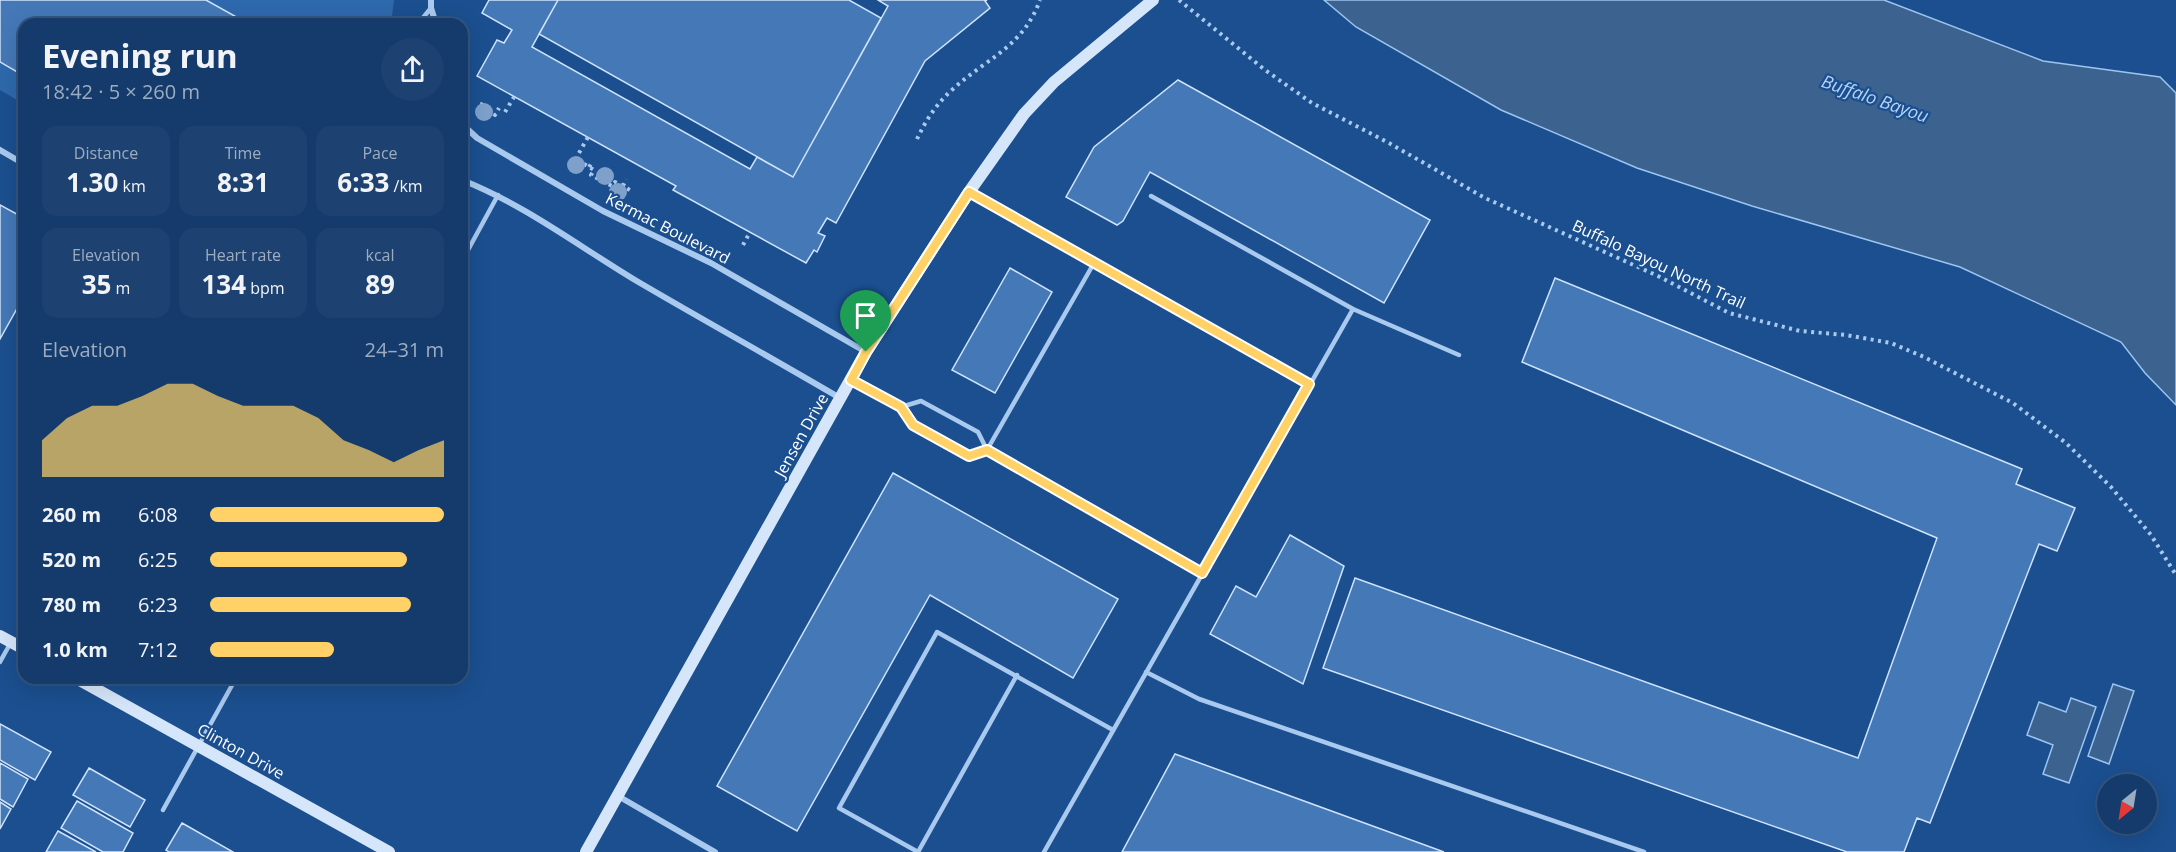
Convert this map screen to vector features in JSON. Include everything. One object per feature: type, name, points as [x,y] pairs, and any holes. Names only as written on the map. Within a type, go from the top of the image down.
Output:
[{"type":"main road","name":"Jensen Drive","points":[[586,852],[866,352],[969,192],[1024,114],[1054,82],[1153,0]]},
{"type":"main road","name":"Clinton Drive","points":[[87,684],[387,851]]},
{"type":"street","points":[[431,0],[430,8],[434,18]]},
{"type":"street","name":"Kermac Boulevard","points":[[468,130],[477,138],[603,211],[711,263],[866,352]]},
{"type":"street","points":[[0,150],[18,160]]},
{"type":"street","points":[[468,182],[498,195],[545,221],[634,279],[840,398]]},
{"type":"street","points":[[618,796],[715,852]]},
{"type":"lane","points":[[423,18],[430,8]]},
{"type":"lane","points":[[969,192],[1309,384]]},
{"type":"lane","points":[[468,250],[498,195]]},
{"type":"lane","points":[[1151,196],[1353,309],[1459,356]]},
{"type":"lane","points":[[851,380],[901,407],[913,425],[969,456],[987,450],[1094,263]]},
{"type":"lane","points":[[1044,852],[1353,309]]},
{"type":"lane","points":[[901,407],[921,401],[978,432],[987,450],[1202,573]]},
{"type":"lane","points":[[1017,675],[918,852],[839,808],[937,632],[1017,675],[1113,730]]},
{"type":"lane","points":[[0,662],[5,639]]},
{"type":"lane","points":[[1146,672],[1199,699],[1644,852]]},
{"type":"lane","points":[[163,810],[233,684]]},
{"type":"path","points":[[917,139],[933,112],[953,89],[1023,33],[1034,16],[1040,0]]},
{"type":"path","name":"Buffalo Bayou North Trail","points":[[1179,0],[1265,70],[1312,103],[1389,143],[1485,198],[1658,276],[1729,313],[1800,331],[1845,335],[1891,343],[1924,357],[2013,403],[2066,443],[2111,487],[2151,535],[2176,575]]},
{"type":"path","points":[[506,112],[514,96]]},
{"type":"path","points":[[484,100],[477,112],[488,118],[491,112],[495,115],[499,108]]},
{"type":"path","points":[[579,153],[588,137]]},
{"type":"path","points":[[589,167],[593,161]]},
{"type":"path","points":[[584,164],[594,170],[591,175],[612,186],[615,182],[630,190]]},
{"type":"path","points":[[623,186],[626,179]]},
{"type":"path","points":[[743,245],[750,232]]},
{"type":"shaded area","points":[[0,0],[394,0],[392,18],[18,18],[18,100],[0,90]]},
{"type":"water","name":"Buffalo Bayou","points":[[1324,0],[1884,0],[2043,61],[2160,77],[2176,93],[2176,405],[2145,373],[2121,342],[1960,267],[1752,206],[1637,168],[1501,110],[1356,27]]},
{"type":"water","points":[[2113,684],[2134,691],[2109,764],[2088,756]]},
{"type":"water","points":[[2071,698],[2096,707],[2069,783],[2043,774],[2053,745],[2027,735],[2039,702],[2066,712]]},
{"type":"building","points":[[0,0],[206,0],[238,18],[18,18],[18,72],[0,62]]},
{"type":"building","points":[[489,0],[558,0],[532,47],[750,169],[757,157],[793,177],[888,6],[878,0],[987,0],[985,1],[990,8],[925,61],[836,223],[827,218],[818,233],[825,236],[817,252],[814,250],[806,263],[673,190],[676,186],[477,76],[497,40],[504,43],[512,30],[482,13]]},
{"type":"building","points":[[558,0],[849,0],[881,18],[793,177],[539,34]]},
{"type":"building","points":[[1178,80],[1430,220],[1384,303],[1150,172],[1123,221],[1117,225],[1066,197],[1094,147]]},
{"type":"building","points":[[0,205],[18,215],[18,307],[0,339]]},
{"type":"building","points":[[1010,268],[1052,292],[995,393],[952,370]]},
{"type":"building","points":[[1555,278],[2022,469],[2016,484],[2075,508],[2057,551],[2039,544],[1930,823],[1917,818],[1904,852],[1847,852],[1323,668],[1355,578],[1858,758],[1937,538],[1522,362]]},
{"type":"building","points":[[893,473],[1118,599],[1073,678],[930,595],[797,831],[717,786]]},
{"type":"building","points":[[1290,535],[1344,566],[1303,684],[1210,634],[1236,586],[1256,597]]},
{"type":"building","points":[[0,724],[51,752],[35,780],[0,760]]},
{"type":"building","points":[[1175,754],[1444,852],[1122,852]]},
{"type":"building","points":[[0,763],[28,779],[13,807],[0,799]]},
{"type":"building","points":[[89,768],[145,800],[130,827],[73,795]]},
{"type":"building","points":[[77,801],[133,833],[123,852],[103,852],[61,828]]},
{"type":"building","points":[[0,802],[11,809],[0,829]]},
{"type":"building","points":[[182,823],[233,852],[169,852],[166,850]]},
{"type":"building","points":[[58,831],[96,852],[46,852]]},
{"type":"route","points":[[969,192],[1309,384],[1202,573],[987,450],[969,456],[913,425],[901,407],[851,380],[866,352],[969,192]]}]
